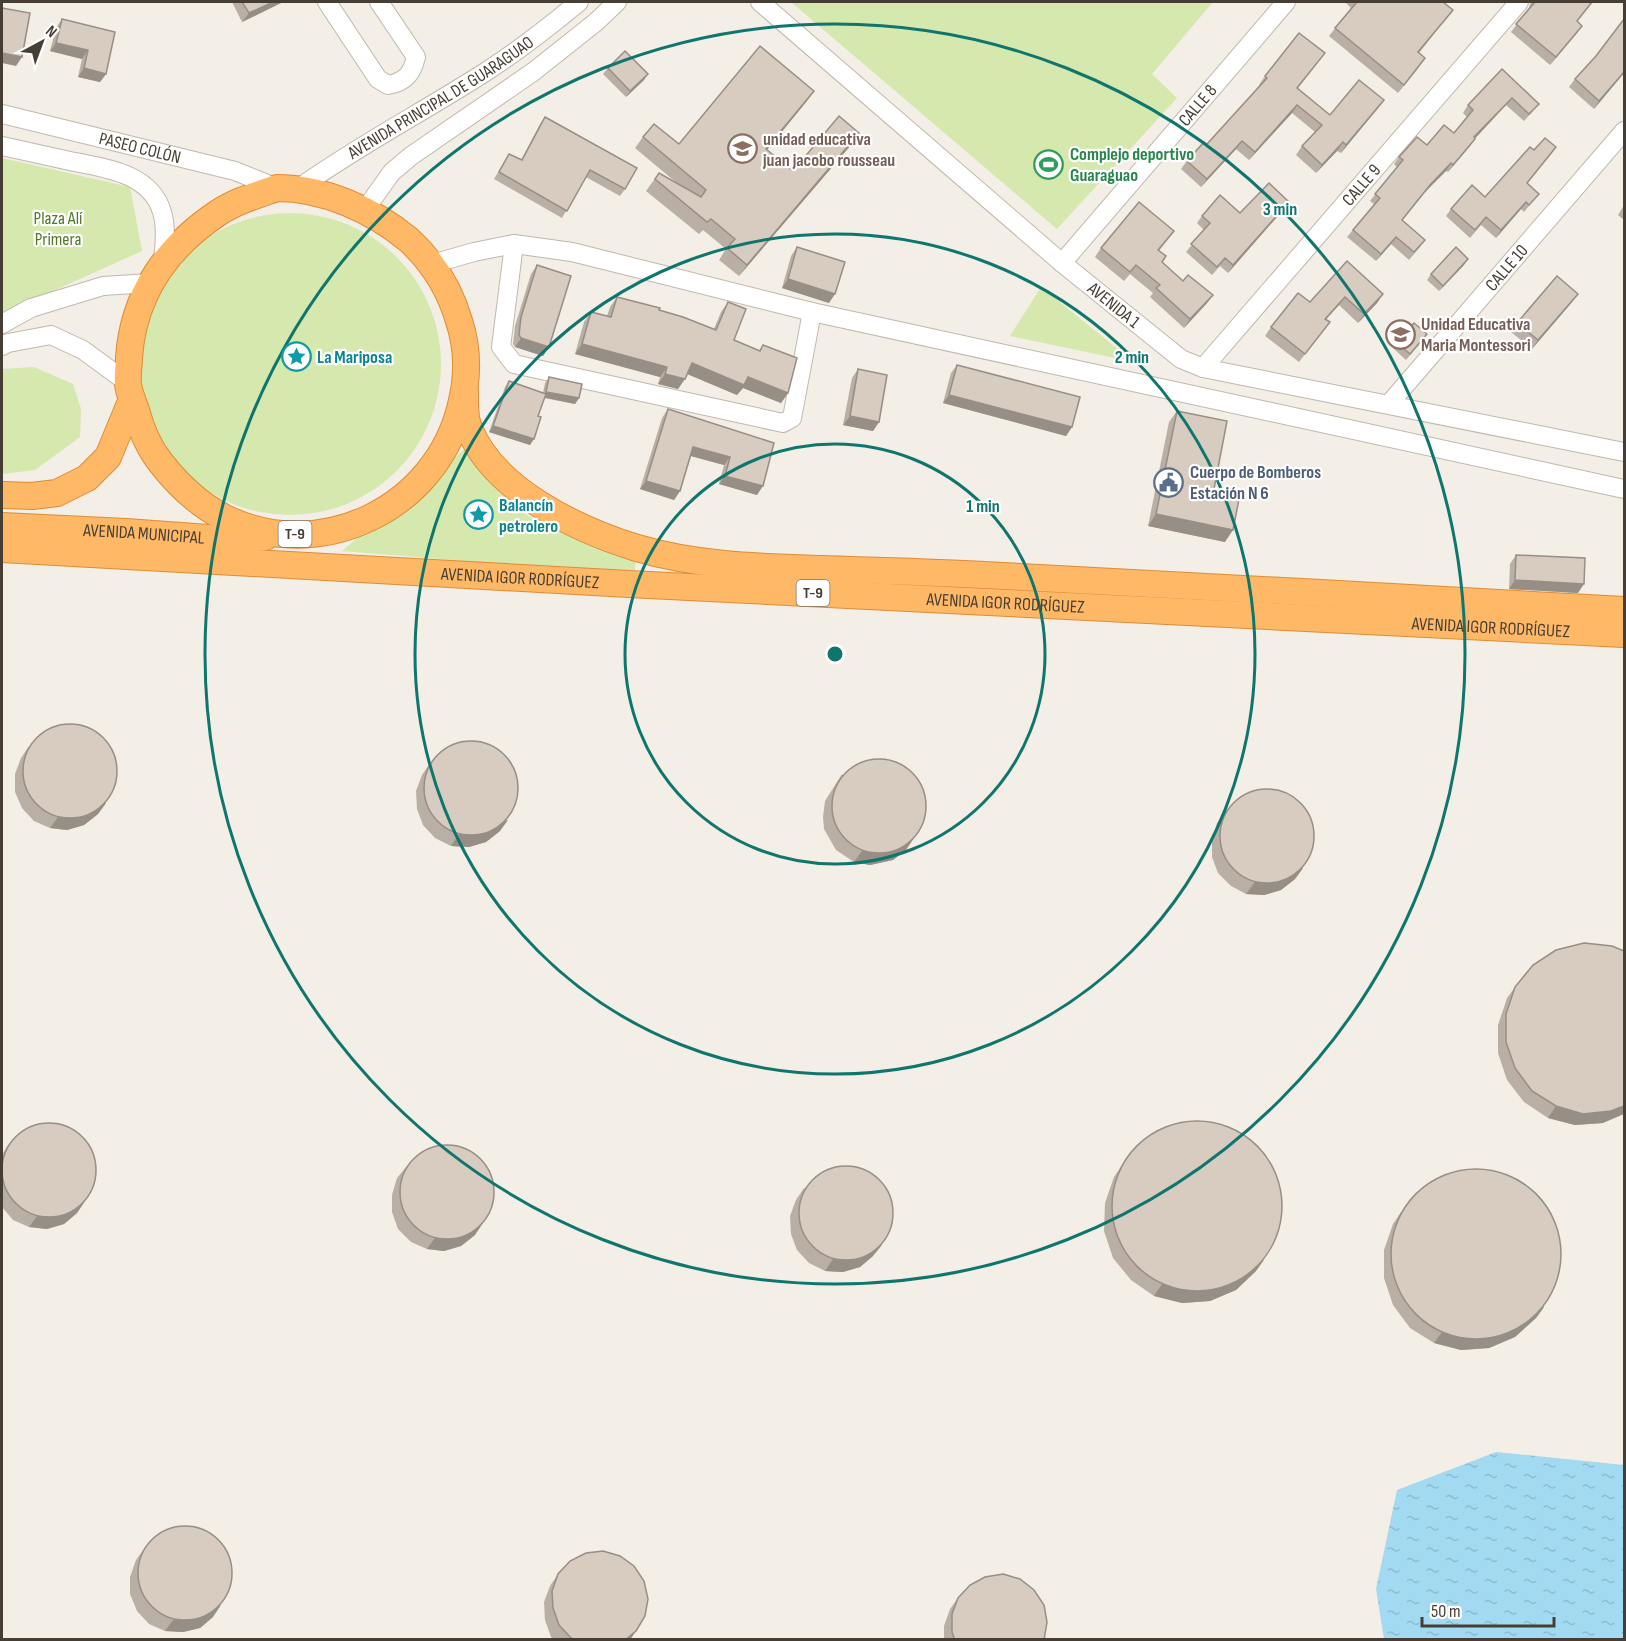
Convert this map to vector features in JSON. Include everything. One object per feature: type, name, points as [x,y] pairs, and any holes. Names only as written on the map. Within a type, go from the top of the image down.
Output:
[{"type":"highway","name":"T-9","points":[[288,188],[332,197],[364,211],[394,228],[421,251],[432,264],[454,302],[463,331],[466,361],[465,392],[458,421],[445,449],[428,474],[406,496],[381,513],[354,525],[324,533],[290,534],[246,526],[226,518],[199,503],[176,482],[156,457],[142,429],[130,391],[130,340],[138,310],[156,273],[180,244],[219,212],[243,200],[288,188]]},
{"type":"highway","name":"T-9","points":[[2,495],[32,496],[57,493],[87,478],[108,457],[130,391]]},
{"type":"highway","name":"AVENIDA IGOR RODRÍGUEZ","points":[[465,392],[469,430],[483,452],[495,467],[538,505],[613,539],[681,560],[756,567],[982,575],[1624,610]]},
{"type":"highway","name":"AVENIDA MUNICIPAL","points":[[2,526],[138,532],[236,540],[290,534]]},
{"type":"highway","name":"AVENIDA IGOR RODRÍGUEZ","points":[[290,534],[325,552],[386,571]]},
{"type":"highway","name":"AVENIDA IGOR RODRÍGUEZ","points":[[2,549],[386,571],[1624,634]]},
{"type":"street","points":[[327,2],[378,79],[388,86],[404,80],[413,69],[416,57],[379,2]]},
{"type":"street","name":"AVENIDA PRINCIPAL DE GUARAGUAO","points":[[288,188],[489,70],[579,2]]},
{"type":"street","name":"AVENIDA PRINCIPAL DE GUARAGUAO","points":[[364,211],[392,172],[411,156],[533,72],[596,22],[617,2]]},
{"type":"street","name":"AVENIDA 1","points":[[760,2],[1062,263],[1181,359],[1203,368],[1624,452]]},
{"type":"street","name":"CALLE 8","points":[[1062,263],[1286,2]]},
{"type":"street","name":"CALLE 9","points":[[1203,368],[1519,2]]},
{"type":"street","name":"PASEO COLÓN","points":[[2,114],[235,171],[288,188]]},
{"type":"street","name":"CALLE 10","points":[[1389,404],[1624,131]]},
{"type":"street","name":"PASEO COLÓN","points":[[2,146],[116,170],[141,183],[158,202],[162,212],[164,236],[156,273]]},
{"type":"street","points":[[514,244],[501,347],[514,364],[783,423],[792,418],[812,312]]},
{"type":"street","points":[[432,264],[514,244],[572,252],[812,312],[1624,489]]},
{"type":"street","points":[[2,324],[31,308],[102,286],[156,273]]},
{"type":"street","points":[[2,346],[51,335],[83,350],[130,391]]},
{"type":"green space","name":"Complejo deportivo Guaraguao","points":[[791,2],[1213,2],[1152,74],[1177,98],[1057,229]]},
{"type":"green space","name":"Plaza Alí Primera","points":[[2,158],[130,187],[142,251],[2,314]]},
{"type":"green space","points":[[290,213],[319,216],[348,224],[374,238],[397,257],[416,280],[430,306],[438,335],[441,364],[438,393],[430,422],[416,448],[397,471],[374,490],[348,504],[319,512],[290,515],[261,512],[232,504],[206,490],[183,471],[164,448],[150,422],[142,393],[139,364],[142,335],[150,306],[164,280],[183,257],[206,238],[232,224],[261,216]]},
{"type":"green space","points":[[1041,287],[1134,362],[1010,336]]},
{"type":"green space","points":[[34,367],[73,384],[81,409],[80,437],[35,470],[2,474],[2,369]]},
{"type":"green space","points":[[466,448],[528,516],[636,561],[634,575],[342,551]]},
{"type":"water","points":[[1496,1452],[1624,1465],[1624,1639],[1384,1639],[1376,1589],[1397,1490]]},
{"type":"building","points":[[242,2],[273,2],[249,13]]},
{"type":"building","points":[[1357,2],[1443,2],[1453,10],[1418,52],[1425,58],[1404,85],[1335,28]]},
{"type":"building","points":[[1535,2],[1592,2],[1577,21],[1582,26],[1556,57],[1516,24]]},
{"type":"building","points":[[2,8],[30,13],[22,57],[2,53]]},
{"type":"building","points":[[62,19],[115,32],[106,74],[84,68],[88,50],[56,43]]},
{"type":"building","points":[[1624,19],[1624,72],[1599,101],[1575,79]]},
{"type":"building","points":[[1299,33],[1325,53],[1297,88],[1330,115],[1359,80],[1384,100],[1346,145],[1343,142],[1322,165],[1302,146],[1322,125],[1297,105],[1255,152],[1242,141],[1207,179],[1187,161],[1204,142],[1207,144],[1267,78],[1265,76]]},
{"type":"building","name":"unidad educativa juan jacobo rousseau","points":[[760,46],[814,91],[766,149],[793,171],[839,116],[859,133],[747,265],[727,248],[735,239],[711,219],[707,222],[655,179],[659,173],[701,197],[706,190],[643,137],[654,124],[679,144]]},
{"type":"building","points":[[625,51],[648,74],[630,91],[608,68]]},
{"type":"building","points":[[1502,69],[1539,104],[1529,114],[1512,98],[1474,137],[1475,139],[1453,165],[1451,163],[1430,185],[1402,220],[1425,240],[1414,252],[1396,237],[1381,254],[1353,230],[1380,198],[1375,194],[1403,160],[1399,157],[1417,137],[1427,145],[1444,125],[1454,133],[1473,110],[1468,105]]},
{"type":"building","points":[[545,117],[637,168],[625,189],[590,170],[567,211],[499,172],[509,154],[522,160]]},
{"type":"building","points":[[1545,138],[1556,147],[1527,183],[1539,194],[1529,205],[1526,202],[1501,230],[1486,217],[1475,230],[1451,209],[1472,185],[1485,197],[1530,147],[1534,150]]},
{"type":"building","points":[[1269,183],[1289,202],[1233,265],[1225,258],[1217,267],[1191,244],[1210,223],[1202,216],[1220,195],[1240,213]]},
{"type":"building","points":[[1139,202],[1174,231],[1158,250],[1166,256],[1162,262],[1183,281],[1188,275],[1213,295],[1190,319],[1156,288],[1160,285],[1136,265],[1130,272],[1101,248]]},
{"type":"building","points":[[797,247],[845,262],[835,294],[788,279]]},
{"type":"building","points":[[1456,247],[1468,259],[1443,286],[1431,274]]},
{"type":"building","points":[[1347,261],[1383,294],[1364,314],[1345,297],[1325,319],[1330,322],[1305,354],[1271,327],[1298,293],[1310,302]]},
{"type":"building","points":[[537,265],[571,276],[549,347],[521,338],[519,335],[521,317]]},
{"type":"building","points":[[1557,276],[1578,294],[1538,340],[1517,323]]},
{"type":"building","points":[[617,297],[660,308],[659,310],[716,330],[728,302],[746,309],[734,340],[760,351],[763,345],[797,358],[788,393],[748,377],[744,385],[692,363],[685,379],[665,374],[667,367],[582,344],[591,312],[611,317]]},
{"type":"building","points":[[1414,323],[1427,334],[1410,354],[1397,343]]},
{"type":"building","points":[[957,365],[1080,397],[1072,427],[949,395]]},
{"type":"building","points":[[858,369],[887,375],[879,422],[850,416]]},
{"type":"building","points":[[549,377],[582,384],[579,398],[546,392]]},
{"type":"building","points":[[509,381],[546,394],[538,416],[541,417],[534,439],[493,426]]},
{"type":"building","points":[[668,409],[774,443],[763,486],[725,476],[730,457],[693,447],[680,491],[646,481]]},
{"type":"building","points":[[1177,411],[1227,421],[1214,489],[1240,494],[1233,530],[1156,514]]},
{"type":"building","points":[[1516,555],[1585,558],[1584,584],[1515,580]]},
{"type":"building","points":[[70,724],[88,727],[103,738],[114,753],[117,771],[114,789],[103,804],[88,815],[70,818],[52,815],[37,804],[26,789],[23,771],[26,753],[37,738],[52,727]]},
{"type":"building","points":[[462,741],[480,741],[505,754],[515,770],[518,788],[515,806],[505,822],[480,835],[462,835],[437,822],[424,797],[424,779],[437,754]]},
{"type":"building","points":[[879,759],[897,762],[912,773],[923,788],[926,806],[923,824],[912,839],[897,850],[879,853],[861,850],[846,839],[835,824],[832,806],[835,788],[846,773],[861,762]]},
{"type":"building","points":[[1258,789],[1276,789],[1301,802],[1311,818],[1314,836],[1311,854],[1301,870],[1276,883],[1258,883],[1233,870],[1220,845],[1220,827],[1233,802]]},
{"type":"building","points":[[1584,943],[1612,946],[1624,951],[1624,1106],[1611,1111],[1583,1114],[1556,1106],[1532,1091],[1515,1068],[1506,1042],[1506,1014],[1515,987],[1533,965],[1556,950]]},
{"type":"building","points":[[1197,1121],[1229,1128],[1257,1146],[1275,1174],[1282,1206],[1275,1238],[1257,1266],[1229,1284],[1197,1291],[1165,1284],[1137,1266],[1119,1238],[1112,1206],[1119,1174],[1137,1146],[1165,1128]]},
{"type":"building","points":[[49,1123],[67,1126],[82,1137],[93,1152],[96,1170],[93,1188],[82,1203],[67,1214],[49,1217],[31,1214],[16,1203],[5,1188],[2,1170],[5,1152],[16,1137],[31,1126]]},
{"type":"building","points":[[447,1145],[465,1148],[481,1158],[491,1174],[494,1192],[491,1210],[481,1226],[465,1236],[447,1239],[429,1236],[413,1226],[403,1210],[400,1192],[403,1174],[413,1158],[429,1148]]},
{"type":"building","points":[[846,1166],[864,1169],[880,1179],[890,1195],[893,1213],[890,1231],[880,1247],[864,1257],[846,1260],[828,1257],[812,1247],[802,1231],[799,1213],[802,1195],[812,1179],[828,1169]]},
{"type":"building","points":[[1476,1169],[1508,1176],[1523,1183],[1536,1194],[1547,1207],[1554,1222],[1561,1254],[1554,1286],[1547,1301],[1536,1314],[1523,1325],[1508,1332],[1476,1339],[1444,1332],[1429,1325],[1416,1314],[1405,1301],[1398,1286],[1391,1254],[1398,1222],[1405,1207],[1416,1194],[1429,1183],[1444,1176]]},
{"type":"building","points":[[185,1526],[203,1529],[219,1539],[229,1555],[232,1573],[229,1591],[219,1607],[203,1617],[185,1620],[167,1617],[151,1607],[141,1591],[138,1573],[141,1555],[151,1539],[167,1529]]},
{"type":"building","points":[[603,1551],[620,1556],[634,1566],[644,1581],[648,1599],[645,1616],[636,1631],[625,1640],[575,1640],[559,1625],[553,1608],[552,1591],[558,1574],[570,1561],[586,1553]]},
{"type":"building","points":[[1003,1574],[1020,1579],[1034,1590],[1044,1605],[1047,1622],[1044,1640],[955,1640],[952,1632],[952,1614],[958,1598],[970,1585],[985,1577]]},
{"type":"place","name":"unidad educativa juan jacobo rousseau","points":[[742,149]]},
{"type":"place","name":"Complejo deportivo Guaraguao","points":[[1049,164]]},
{"type":"place","name":"Unidad Educativa Maria Montessori","points":[[1400,334]]},
{"type":"place","name":"La Mariposa","points":[[296,357]]},
{"type":"place","name":"Cuerpo de Bomberos Estación N 6","points":[[1169,482]]},
{"type":"place","name":"Balancín petrolero","points":[[478,515]]}]
